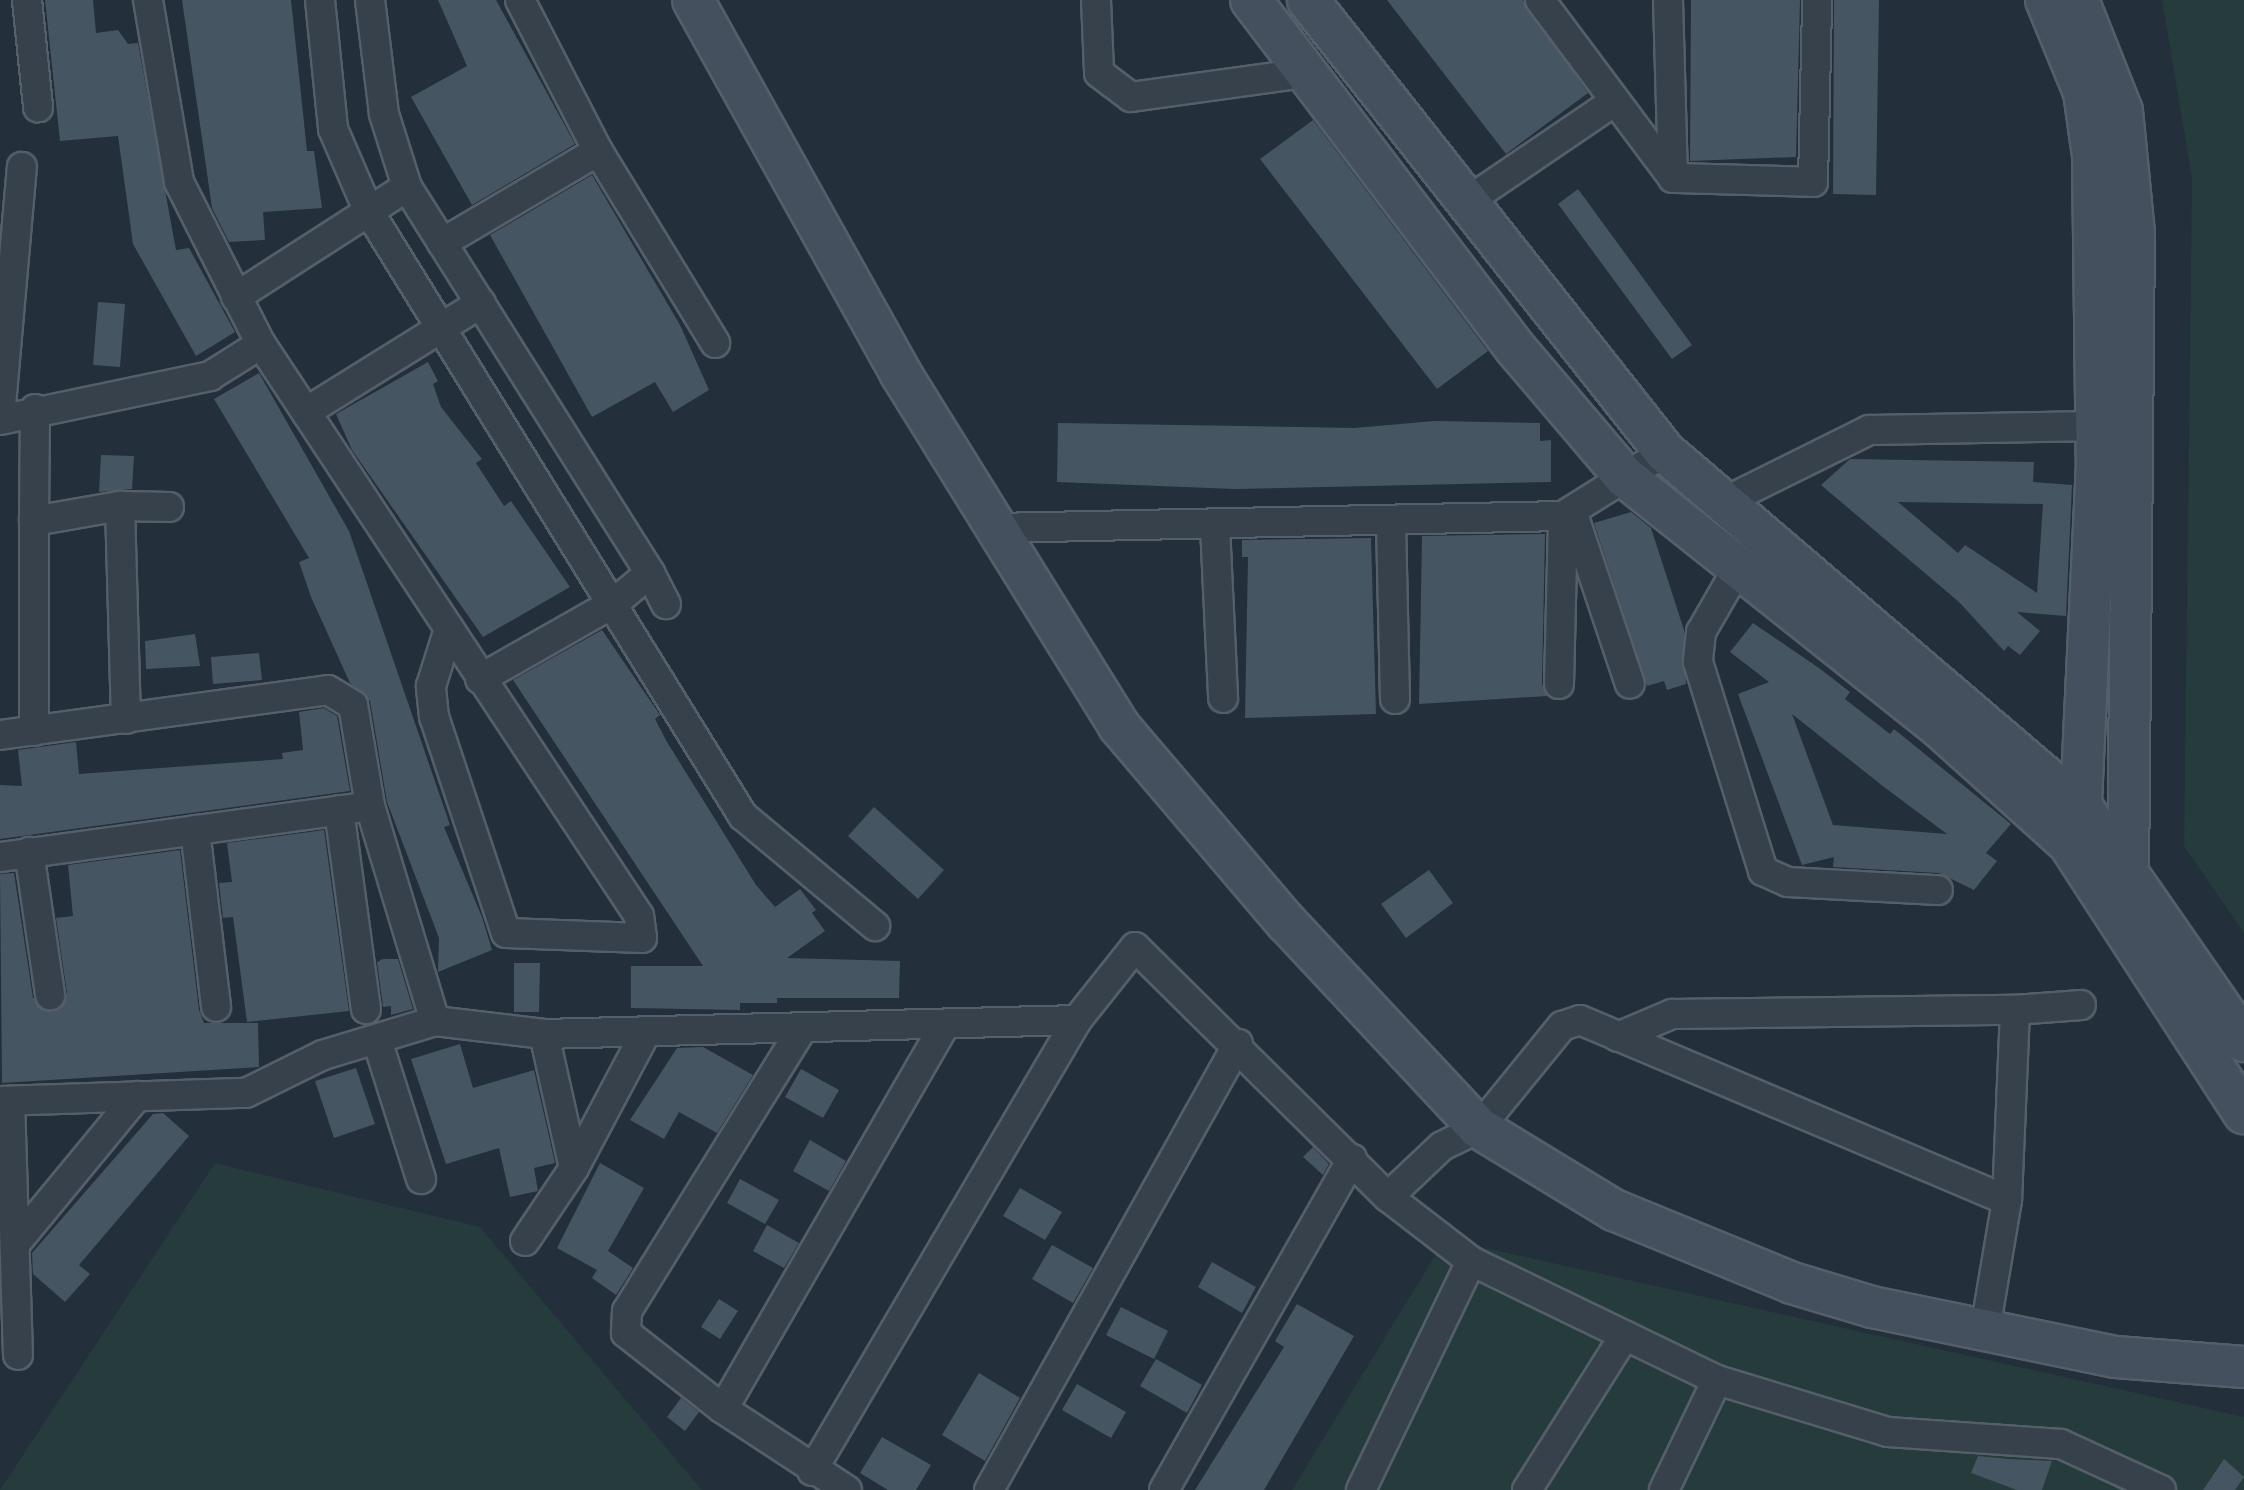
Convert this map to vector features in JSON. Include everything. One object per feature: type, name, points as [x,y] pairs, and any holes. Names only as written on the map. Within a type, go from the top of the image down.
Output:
[{"type":"street","points":[[27,0],[38,107]]},
{"type":"street","points":[[148,0],[179,182],[260,344],[639,916],[642,938],[506,933],[434,717],[431,686],[448,629]]},
{"type":"street","points":[[320,0],[333,129],[368,210],[743,816],[875,926]]},
{"type":"street","points":[[370,0],[384,114],[407,188],[666,604]]},
{"type":"street","points":[[520,0],[598,152],[715,344]]},
{"type":"street","points":[[693,0],[900,374],[1119,726],[1286,922],[1479,1128],[1614,1210],[1792,1283],[2116,1357],[2244,1367]]},
{"type":"street","points":[[1096,0],[1100,73],[1121,93],[1304,73]]},
{"type":"street","points":[[1252,0],[1516,350],[1625,477],[2036,809],[2122,917],[2244,1113]]},
{"type":"street","points":[[1308,0],[1665,452],[2084,810],[2244,1041]]},
{"type":"street","points":[[1540,0],[1673,178]]},
{"type":"street","points":[[1668,0],[1673,178]]},
{"type":"street","points":[[1673,178],[1812,182],[1817,0]]},
{"type":"street","points":[[2046,0],[2084,92],[2093,156],[2096,426],[2084,810],[2074,852]]},
{"type":"street","points":[[2078,0],[2122,111],[2134,234],[2130,875],[2122,917]]},
{"type":"street","points":[[1465,203],[1615,101]]},
{"type":"street","points":[[442,243],[598,152]]},
{"type":"street","points":[[22,167],[0,419],[210,376],[260,344]]},
{"type":"street","points":[[236,297],[407,188]]},
{"type":"street","points":[[306,412],[480,303]]},
{"type":"street","points":[[34,731],[35,409]]},
{"type":"street","points":[[1722,503],[1869,430],[2096,426]]},
{"type":"street","points":[[995,528],[1390,523],[1568,514],[1665,452]]},
{"type":"street","points":[[34,522],[120,506],[168,507]]},
{"type":"street","points":[[120,506],[126,719]]},
{"type":"street","points":[[1560,684],[1568,514]]},
{"type":"street","points":[[1568,514],[1630,684]]},
{"type":"street","points":[[1390,523],[1396,699]]},
{"type":"street","points":[[1216,526],[1222,698]]},
{"type":"street","points":[[1738,566],[1701,632],[1698,662],[1763,870],[1788,882],[1938,890]]},
{"type":"street","points":[[480,678],[614,603],[650,573]]},
{"type":"street","points":[[0,735],[328,690],[354,705],[370,806],[435,1021]]},
{"type":"street","points":[[0,856],[370,806]]},
{"type":"street","points":[[338,810],[366,1008]]},
{"type":"street","points":[[194,830],[216,1007]]},
{"type":"street","points":[[29,852],[50,995]]},
{"type":"street","points":[[812,1470],[1077,1020],[1136,947],[1388,1197],[1470,1261],[1718,1380],[1888,1432],[2061,1444],[2161,1490]]},
{"type":"street","points":[[1618,1036],[1672,1014],[2015,1010],[2081,1005]]},
{"type":"street","points":[[1985,1330],[2007,1200],[2015,1010]]},
{"type":"street","points":[[18,1355],[5,1101],[261,1090],[322,1055],[435,1021],[544,1034],[800,1032],[1077,1020]]},
{"type":"street","points":[[1388,1197],[1442,1146],[1479,1128],[1562,1026],[1580,1020],[2007,1200]]},
{"type":"street","points":[[723,1409],[944,1026]]},
{"type":"street","points":[[525,1241],[574,1168],[646,1032]]},
{"type":"street","points":[[800,1032],[627,1311],[626,1333],[723,1409],[847,1490]]},
{"type":"street","points":[[544,1034],[574,1168]]},
{"type":"street","points":[[377,1040],[421,1179]]},
{"type":"street","points":[[989,1490],[1238,1044]]},
{"type":"street","points":[[14,1244],[137,1096]]},
{"type":"street","points":[[1164,1490],[1352,1159]]},
{"type":"street","points":[[1361,1490],[1470,1261]]},
{"type":"street","points":[[1527,1490],[1626,1335]]},
{"type":"street","points":[[1664,1490],[1718,1380]]},
{"type":"green space","points":[[2162,0],[2244,0],[2244,933],[2184,846],[2192,178]]},
{"type":"green space","points":[[215,1163],[480,1227],[702,1490],[0,1490]]},
{"type":"green space","points":[[1445,1239],[2244,1417],[2244,1490],[1292,1490]]},
{"type":"building","points":[[45,0],[93,0],[96,33],[118,30],[128,44],[138,43],[176,250],[189,248],[235,332],[196,356],[133,244],[118,136],[60,141]]},
{"type":"building","points":[[182,0],[291,0],[307,151],[314,151],[322,208],[263,212],[265,240],[229,242],[212,208]]},
{"type":"building","points":[[438,0],[496,0],[575,144],[472,205],[411,97],[467,66]]},
{"type":"building","points":[[1387,0],[1523,0],[1588,93],[1506,154]]},
{"type":"building","points":[[1691,0],[1800,0],[1796,157],[1690,161]]},
{"type":"building","points":[[1834,0],[1879,0],[1876,195],[1833,194]]},
{"type":"building","points":[[1313,120],[1488,351],[1437,389],[1260,159]]},
{"type":"building","points":[[592,175],[680,325],[709,390],[673,412],[655,382],[592,417],[490,235]]},
{"type":"building","points":[[1578,189],[1692,345],[1672,359],[1558,204]]},
{"type":"building","points":[[98,302],[125,304],[120,367],[93,365]]},
{"type":"building","points":[[428,362],[438,381],[433,384],[441,407],[482,459],[476,463],[504,506],[511,501],[570,587],[483,637],[352,450],[336,414]]},
{"type":"building","points":[[259,373],[349,531],[450,825],[444,827],[492,950],[438,972],[439,938],[387,802],[370,701],[350,683],[311,597],[299,562],[309,558],[214,399]]},
{"type":"building","points":[[1435,421],[1540,423],[1540,441],[1551,440],[1551,482],[1235,489],[1057,482],[1058,423],[1354,428]]},
{"type":"building","points":[[101,455],[134,456],[132,489],[99,492]]},
{"type":"building","points":[[1850,459],[2034,462],[2033,482],[2072,485],[2066,616],[2017,612],[2040,631],[2020,655],[2008,646],[2004,651],[1959,602],[1821,485]],"holes":[[[1898,502],[2043,504],[2037,593],[1965,545],[1958,553]]]},
{"type":"building","points":[[1631,512],[1651,528],[1684,630],[1686,684],[1667,690],[1664,681],[1647,686],[1594,523]]},
{"type":"building","points":[[1545,534],[1542,684],[1547,696],[1419,704],[1422,536]]},
{"type":"building","points":[[1371,538],[1376,714],[1245,718],[1248,557],[1242,557],[1242,540]]},
{"type":"building","points":[[1753,623],[1850,692],[1845,699],[1890,734],[1894,729],[2011,824],[1986,853],[1997,861],[1974,890],[1939,873],[1833,867],[1834,857],[1802,865],[1738,694],[1769,682],[1730,652]],"holes":[[[1792,714],[1947,834],[1833,825]]]},
{"type":"building","points":[[602,630],[660,715],[655,719],[667,742],[756,885],[775,907],[800,889],[816,910],[812,913],[825,931],[787,958],[900,961],[899,998],[777,998],[777,1003],[740,1003],[740,1010],[631,1008],[631,966],[703,966],[513,680]]},
{"type":"building","points":[[195,634],[200,666],[146,669],[145,641]]},
{"type":"building","points":[[259,653],[262,680],[213,684],[211,657]]},
{"type":"building","points":[[324,708],[337,716],[350,791],[0,839],[0,785],[22,786],[18,750],[76,742],[79,774],[283,759],[282,753],[303,750],[299,712]]},
{"type":"building","points":[[874,807],[944,870],[918,899],[848,836]]},
{"type":"building","points":[[324,830],[349,1011],[247,1022],[233,917],[223,918],[219,883],[232,882],[227,843]]},
{"type":"building","points":[[180,850],[199,1010],[204,1023],[258,1023],[259,1067],[2,1083],[0,874],[14,873],[33,998],[52,1012],[67,993],[56,918],[73,916],[68,865]]},
{"type":"building","points":[[1429,870],[1453,903],[1406,938],[1381,904]]},
{"type":"building","points":[[398,959],[413,1009],[391,1015],[391,1006],[383,1007],[377,962]]},
{"type":"building","points":[[514,963],[540,963],[539,1012],[514,1012]]},
{"type":"building","points":[[460,1044],[473,1088],[534,1070],[555,1163],[534,1168],[538,1191],[510,1197],[499,1148],[446,1164],[411,1059]]},
{"type":"building","points":[[703,1047],[753,1075],[717,1133],[679,1112],[664,1139],[630,1120],[677,1048]]},
{"type":"building","points":[[356,1068],[375,1124],[334,1138],[315,1081]]},
{"type":"building","points":[[801,1069],[839,1090],[823,1118],[785,1097]]},
{"type":"building","points":[[163,1113],[189,1136],[79,1265],[90,1274],[65,1302],[33,1274],[32,1253],[153,1114]]},
{"type":"building","points":[[810,1140],[846,1161],[829,1191],[793,1171]]},
{"type":"building","points":[[1313,1147],[1329,1164],[1323,1175],[1303,1157]]},
{"type":"building","points":[[600,1163],[644,1188],[608,1251],[633,1268],[616,1295],[592,1278],[597,1270],[557,1248]]},
{"type":"building","points":[[740,1179],[779,1200],[765,1224],[727,1203]]},
{"type":"building","points":[[1020,1188],[1062,1212],[1045,1240],[1003,1216]]},
{"type":"building","points":[[767,1225],[799,1243],[784,1268],[753,1251]]},
{"type":"building","points":[[1052,1245],[1093,1268],[1073,1303],[1032,1279]]},
{"type":"building","points":[[1212,1262],[1256,1287],[1242,1313],[1198,1287]]},
{"type":"building","points":[[719,1299],[738,1311],[720,1339],[701,1327]]},
{"type":"building","points":[[1297,1304],[1354,1336],[1264,1490],[1195,1490],[1284,1347],[1275,1341]]},
{"type":"building","points":[[1121,1307],[1168,1331],[1154,1359],[1106,1335]]},
{"type":"building","points":[[1156,1359],[1202,1385],[1187,1413],[1140,1386]]},
{"type":"building","points":[[979,1373],[1020,1398],[985,1461],[942,1435]]},
{"type":"building","points":[[1077,1384],[1126,1412],[1111,1438],[1062,1410]]},
{"type":"building","points":[[681,1398],[699,1412],[685,1431],[667,1417]]},
{"type":"building","points":[[882,1437],[931,1465],[916,1490],[888,1490],[860,1473]]},
{"type":"building","points":[[1978,1456],[2052,1461],[2042,1490],[2017,1490],[1971,1473]]},
{"type":"building","points":[[2224,1459],[2244,1477],[2235,1490],[2203,1490]]}]
